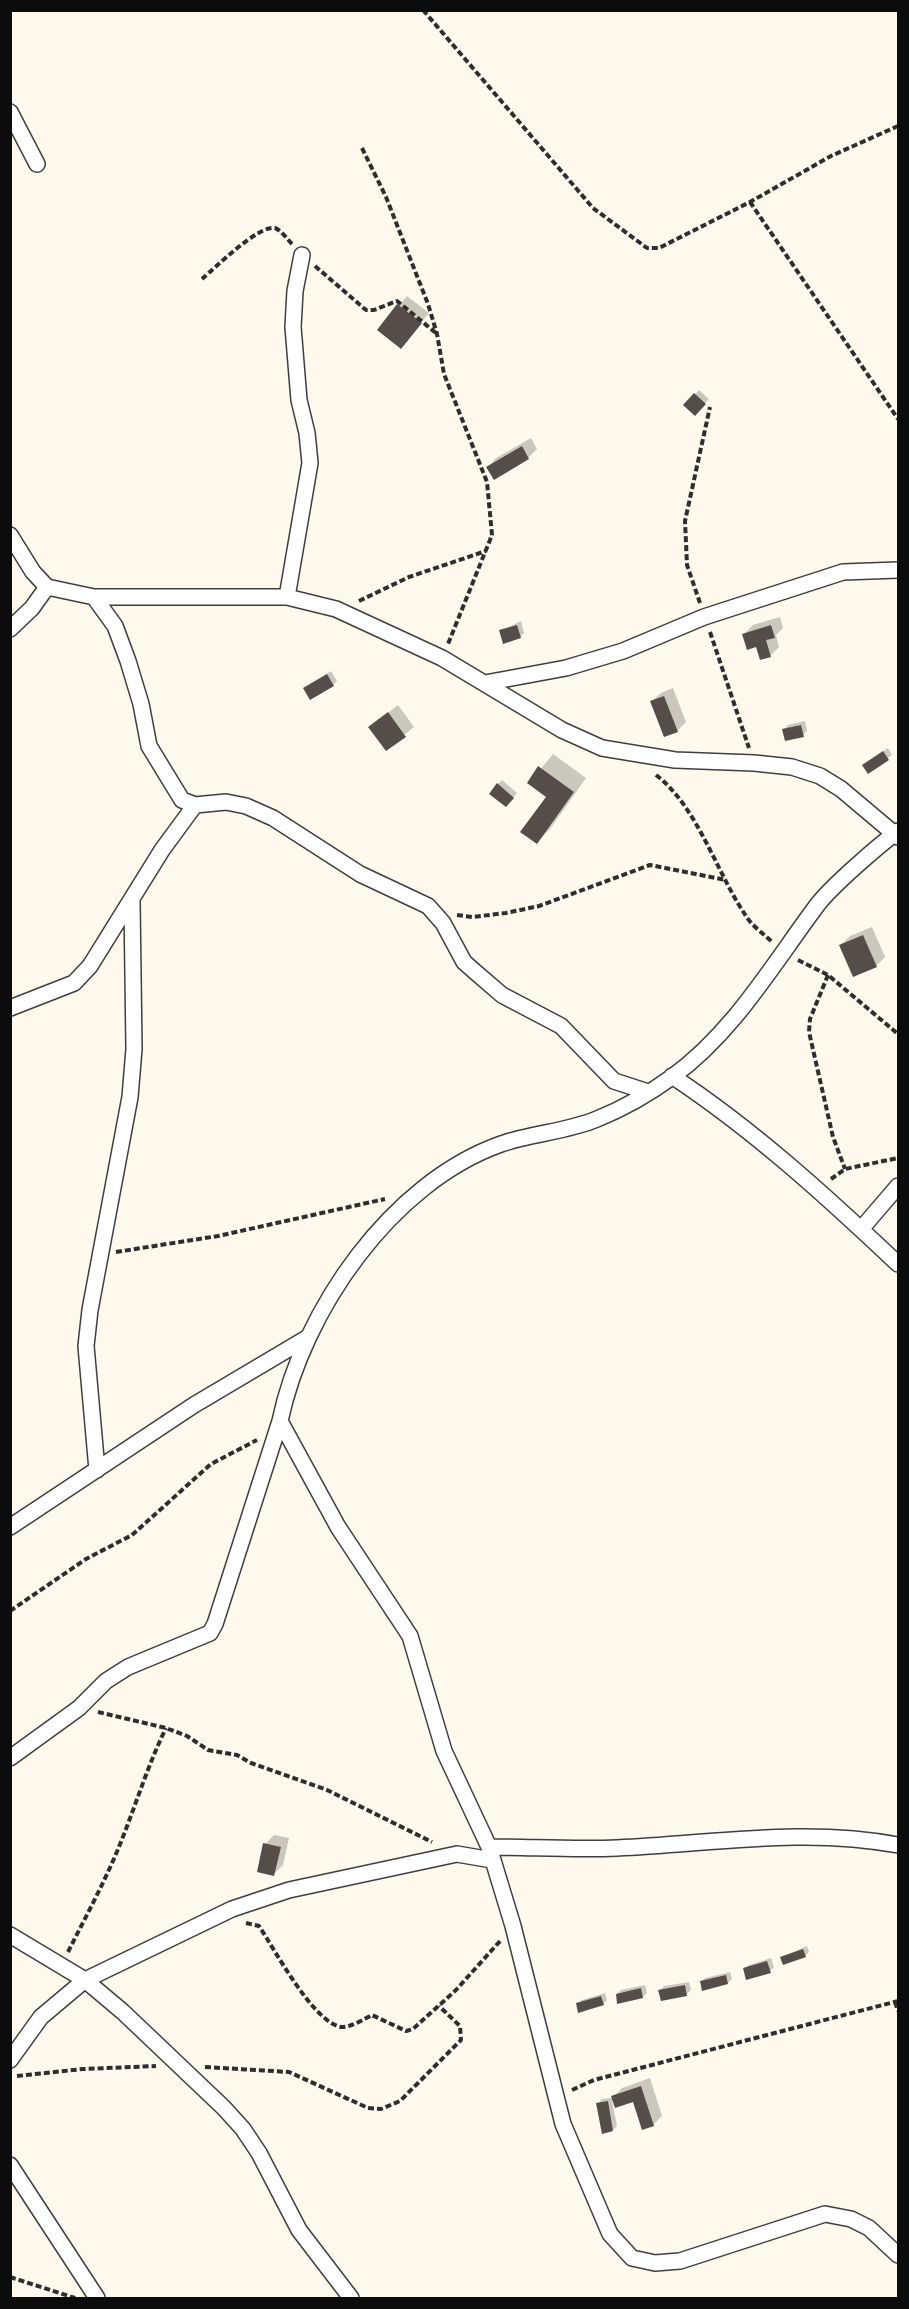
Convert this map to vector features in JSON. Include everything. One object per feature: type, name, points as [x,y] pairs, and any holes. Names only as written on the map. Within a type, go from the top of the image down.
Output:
[{"type":"street","points":[[10,112],[37,164]]},
{"type":"street","points":[[287,597],[310,463],[309,442],[299,400],[293,327],[295,291],[302,255]]},
{"type":"street","points":[[10,535],[33,572],[47,587],[94,597],[287,597],[336,609],[442,658],[562,730],[602,748],[675,760],[792,767],[820,776],[841,789],[897,834],[820,902],[784,953],[717,1038],[672,1076],[648,1092],[597,1119],[499,1144],[465,1161],[420,1190],[386,1222],[340,1278],[307,1338],[215,1624],[210,1633],[128,1667],[106,1681],[79,1708],[10,1758]]},
{"type":"street","points":[[485,683],[566,668],[613,654],[656,639],[704,617],[843,572],[898,570]]},
{"type":"street","points":[[10,628],[32,608],[47,587]]},
{"type":"street","points":[[94,597],[115,626],[125,652],[141,705],[149,746],[182,800],[195,805],[226,802],[255,810],[273,818],[360,874],[428,906],[436,913],[457,952],[473,970],[502,995],[561,1026],[604,1074],[614,1081],[648,1092]]},
{"type":"street","points":[[10,1008],[52,994],[74,983],[90,966],[117,919],[132,902],[162,850],[195,805]]},
{"type":"street","points":[[97,1470],[86,1346],[130,1088],[134,1049],[131,989],[132,902]]},
{"type":"street","points":[[672,1076],[719,1107],[818,1189],[898,1264]]},
{"type":"street","points":[[862,1228],[898,1186]]},
{"type":"street","points":[[10,1527],[194,1405],[307,1338]]},
{"type":"street","points":[[278,1426],[338,1527],[410,1636],[444,1751],[490,1853],[513,1926],[563,2124],[610,2234],[632,2258],[655,2263],[680,2261],[825,2214],[851,2219],[869,2229],[898,2255]]},
{"type":"street","points":[[10,2060],[41,2017],[84,1980],[213,1918],[258,1899],[289,1890],[457,1854],[616,1848],[808,1835],[861,1838],[898,1845]]},
{"type":"street","points":[[10,1935],[62,1965],[123,2012],[243,2129],[259,2153],[299,2230],[351,2298]]},
{"type":"street","points":[[10,2164],[97,2298]]},
{"type":"path","points":[[423,10],[593,208],[647,248],[659,248],[750,202],[831,156],[898,126]]},
{"type":"path","points":[[362,148],[390,206],[437,334],[444,374],[487,482],[492,535],[442,658]]},
{"type":"path","points":[[750,202],[898,419]]},
{"type":"path","points":[[202,279],[255,235],[267,229],[279,231],[302,255],[366,310],[374,310],[398,301],[437,334]]},
{"type":"path","points":[[710,407],[686,521],[687,565],[725,671],[754,763]]},
{"type":"path","points":[[336,609],[369,597],[409,577],[486,550]]},
{"type":"path","points":[[651,772],[670,790],[698,829],[746,918],[784,953],[828,975],[898,1034]]},
{"type":"path","points":[[436,913],[472,917],[517,911],[539,906],[650,865],[726,880]]},
{"type":"path","points":[[828,975],[810,1019],[809,1032],[833,1137],[845,1169]]},
{"type":"path","points":[[818,1189],[845,1169],[898,1158]]},
{"type":"path","points":[[100,1255],[218,1236],[387,1198]]},
{"type":"path","points":[[10,1611],[86,1559],[132,1535],[211,1464],[278,1426]]},
{"type":"path","points":[[79,1708],[166,1728],[187,1736],[208,1750],[237,1755],[251,1763],[327,1790],[457,1854]]},
{"type":"path","points":[[62,1965],[108,1873],[136,1805],[148,1765],[166,1728]]},
{"type":"path","points":[[213,1918],[259,1926],[312,2004],[333,2024],[346,2026],[372,2015],[406,2031],[413,2029],[439,2006],[513,1926]]},
{"type":"path","points":[[557,2096],[594,2080],[897,2002],[898,2011]]},
{"type":"path","points":[[10,2077],[83,2069],[177,2066],[290,2072],[368,2108],[389,2107],[412,2091],[461,2040],[460,2026],[439,2006]]},
{"type":"path","points":[[10,2277],[75,2298]]},
{"type":"building","points":[[397,304],[422,323],[401,349],[377,330]]},
{"type":"building","points":[[694,393],[706,404],[695,416],[683,405]]},
{"type":"building","points":[[522,446],[529,459],[494,480],[486,467]]},
{"type":"building","points":[[517,625],[521,638],[503,644],[499,630]]},
{"type":"building","points":[[771,625],[775,638],[766,640],[771,657],[760,660],[756,647],[747,650],[742,634]]},
{"type":"building","points":[[327,674],[334,686],[310,700],[303,688]]},
{"type":"building","points":[[664,696],[678,732],[664,737],[650,701]]},
{"type":"building","points":[[388,712],[406,737],[386,751],[368,727]]},
{"type":"building","points":[[801,725],[804,737],[785,741],[782,729]]},
{"type":"building","points":[[883,751],[889,760],[868,774],[862,765]]},
{"type":"building","points":[[538,766],[574,792],[537,844],[520,832],[546,797],[527,783]]},
{"type":"building","points":[[497,783],[514,798],[506,807],[489,794]]},
{"type":"building","points":[[863,935],[877,967],[853,977],[839,945]]},
{"type":"building","points":[[263,1843],[281,1847],[274,1876],[257,1872]]},
{"type":"building","points":[[803,1949],[806,1957],[783,1965],[780,1957]]},
{"type":"building","points":[[767,1961],[771,1973],[746,1980],[743,1968]]},
{"type":"building","points":[[726,1975],[728,1984],[702,1991],[700,1981]]},
{"type":"building","points":[[685,1985],[687,1996],[661,2001],[658,1990]]},
{"type":"building","points":[[641,1988],[643,1998],[617,2004],[616,1994]]},
{"type":"building","points":[[601,1996],[604,2005],[578,2013],[576,2003]]},
{"type":"building","points":[[641,2086],[654,2126],[642,2130],[633,2102],[615,2108],[611,2096]]},
{"type":"building","points":[[608,2101],[613,2131],[602,2134],[596,2103]]}]
